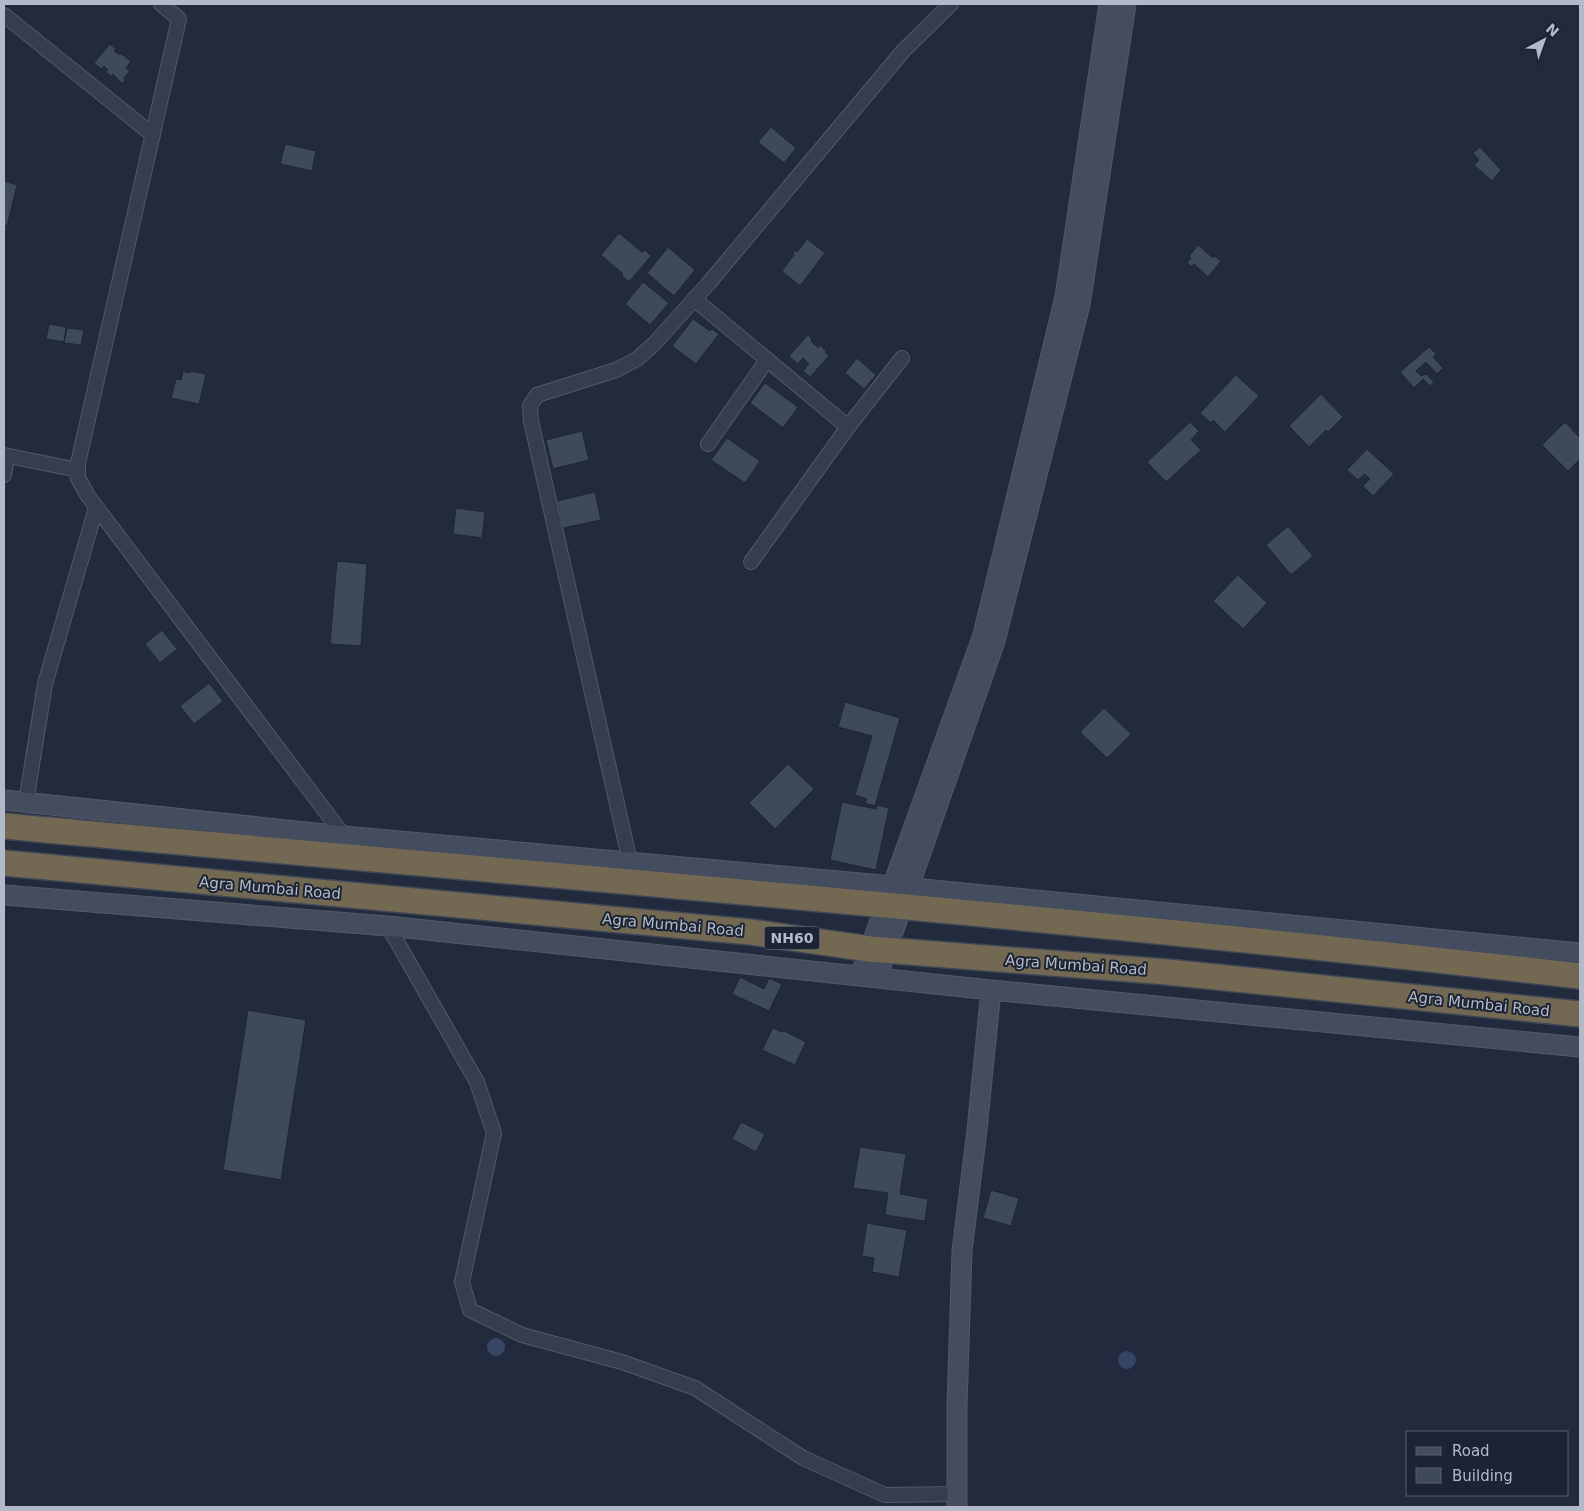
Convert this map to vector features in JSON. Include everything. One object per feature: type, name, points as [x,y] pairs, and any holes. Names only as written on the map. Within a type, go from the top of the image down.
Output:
[{"type":"highway","points":[[4,826],[897,896],[1580,976]]},
{"type":"highway","name":"Agra Mumbai Road","points":[[4,863],[740,931],[878,950],[1167,972],[1580,1014]]},
{"type":"street","points":[[161,4],[179,20],[78,463],[78,478],[96,508],[344,836]]},
{"type":"street","points":[[630,862],[554,531],[531,421],[530,406],[537,395],[616,370],[636,359],[654,344],[904,50],[951,4]]},
{"type":"street","points":[[869,977],[983,635],[1065,297],[1111,4]]},
{"type":"street","points":[[4,15],[153,135]]},
{"type":"street","points":[[694,299],[848,427]]},
{"type":"street","points":[[751,562],[848,427],[902,358]]},
{"type":"street","points":[[708,444],[767,360]]},
{"type":"street","points":[[4,474],[6,456],[78,470]]},
{"type":"street","points":[[26,802],[45,684],[96,508]]},
{"type":"street","points":[[4,800],[344,836],[630,862],[897,896],[1580,953]]},
{"type":"street","points":[[4,895],[388,926],[991,990],[1580,1047]]},
{"type":"street","points":[[388,926],[477,1082],[494,1133],[462,1282],[470,1310],[522,1335],[622,1362],[695,1388],[803,1458],[885,1495],[956,1501],[962,1251],[977,1130],[991,990]]},
{"type":"water","points":[[492,1338],[500,1338],[505,1343],[503,1354],[492,1356],[487,1351],[487,1343]]},
{"type":"water","points":[[1123,1351],[1131,1351],[1136,1356],[1134,1367],[1123,1369],[1118,1364],[1118,1356]]},
{"type":"building","points":[[110,44],[116,49],[114,51],[131,61],[126,68],[130,71],[122,84],[113,74],[111,76],[106,72],[108,70],[104,66],[101,69],[94,63]]},
{"type":"building","points":[[771,127],[796,148],[784,163],[758,142]]},
{"type":"building","points":[[285,144],[316,151],[312,171],[280,164]]},
{"type":"building","points":[[1480,147],[1501,170],[1492,181],[1474,165],[1479,160],[1473,153]]},
{"type":"building","points":[[4,181],[17,185],[7,226],[4,225]]},
{"type":"building","points":[[619,233],[642,252],[645,250],[651,256],[629,282],[622,276],[623,274],[601,255]]},
{"type":"building","points":[[807,239],[825,253],[800,286],[782,271],[794,255],[795,250],[797,252]]},
{"type":"building","points":[[1198,245],[1213,258],[1215,256],[1221,261],[1208,277],[1194,264],[1192,267],[1187,263],[1191,258],[1189,256]]},
{"type":"building","points":[[668,247],[695,270],[674,296],[647,273]]},
{"type":"building","points":[[643,282],[669,303],[650,325],[625,304]]},
{"type":"building","points":[[693,319],[710,331],[712,329],[719,334],[696,364],[672,346]]},
{"type":"building","points":[[49,324],[66,327],[64,342],[46,339]]},
{"type":"building","points":[[67,328],[84,330],[81,345],[64,343]]},
{"type":"building","points":[[808,335],[818,348],[820,345],[829,356],[810,377],[803,371],[809,364],[803,358],[798,364],[789,356]]},
{"type":"building","points":[[1429,347],[1436,354],[1433,357],[1443,368],[1437,374],[1426,362],[1416,371],[1421,376],[1426,374],[1434,382],[1430,386],[1423,379],[1414,388],[1400,372]]},
{"type":"building","points":[[857,358],[876,375],[864,389],[845,373]]},
{"type":"building","points":[[183,371],[206,374],[199,404],[171,398],[176,379],[181,380]]},
{"type":"building","points":[[1236,375],[1259,396],[1225,432],[1213,420],[1211,423],[1200,413]]},
{"type":"building","points":[[765,383],[798,407],[783,428],[750,403]]},
{"type":"building","points":[[1321,394],[1343,417],[1309,447],[1289,426]]},
{"type":"building","points":[[1190,422],[1199,431],[1191,440],[1201,450],[1166,482],[1147,462]]},
{"type":"building","points":[[1565,422],[1580,438],[1580,459],[1568,471],[1542,445]]},
{"type":"building","points":[[582,431],[589,460],[553,469],[546,440]]},
{"type":"building","points":[[727,438],[760,461],[745,483],[711,460]]},
{"type":"building","points":[[1367,449],[1394,474],[1373,496],[1363,486],[1370,479],[1365,474],[1358,480],[1347,470]]},
{"type":"building","points":[[595,492],[601,520],[563,528],[557,501]]},
{"type":"building","points":[[456,508],[485,512],[482,538],[453,534]]},
{"type":"building","points":[[1288,526],[1313,556],[1291,575],[1266,545]]},
{"type":"building","points":[[337,561],[367,564],[361,646],[330,644]]},
{"type":"building","points":[[1238,575],[1267,603],[1243,629],[1213,601]]},
{"type":"building","points":[[162,630],[177,649],[160,663],[145,644]]},
{"type":"building","points":[[209,683],[223,701],[194,724],[180,706]]},
{"type":"building","points":[[845,702],[900,718],[875,806],[865,803],[867,799],[855,795],[872,736],[838,727]]},
{"type":"building","points":[[1104,708],[1131,734],[1107,758],[1080,732]]},
{"type":"building","points":[[788,764],[814,789],[775,829],[749,803]]},
{"type":"building","points":[[842,802],[876,809],[877,805],[889,808],[876,870],[830,860]]},
{"type":"building","points":[[740,977],[764,989],[769,978],[782,984],[769,1011],[732,994]]},
{"type":"building","points":[[248,1010],[306,1020],[281,1180],[223,1170]]},
{"type":"building","points":[[773,1028],[784,1031],[806,1042],[795,1065],[762,1050]]},
{"type":"building","points":[[741,1122],[765,1134],[756,1152],[732,1139]]},
{"type":"building","points":[[860,1147],[906,1154],[900,1194],[928,1199],[925,1221],[885,1215],[888,1193],[853,1188]]},
{"type":"building","points":[[991,1190],[1019,1198],[1011,1226],[983,1218]]},
{"type":"building","points":[[867,1223],[907,1230],[899,1277],[872,1272],[874,1258],[862,1256]]}]
